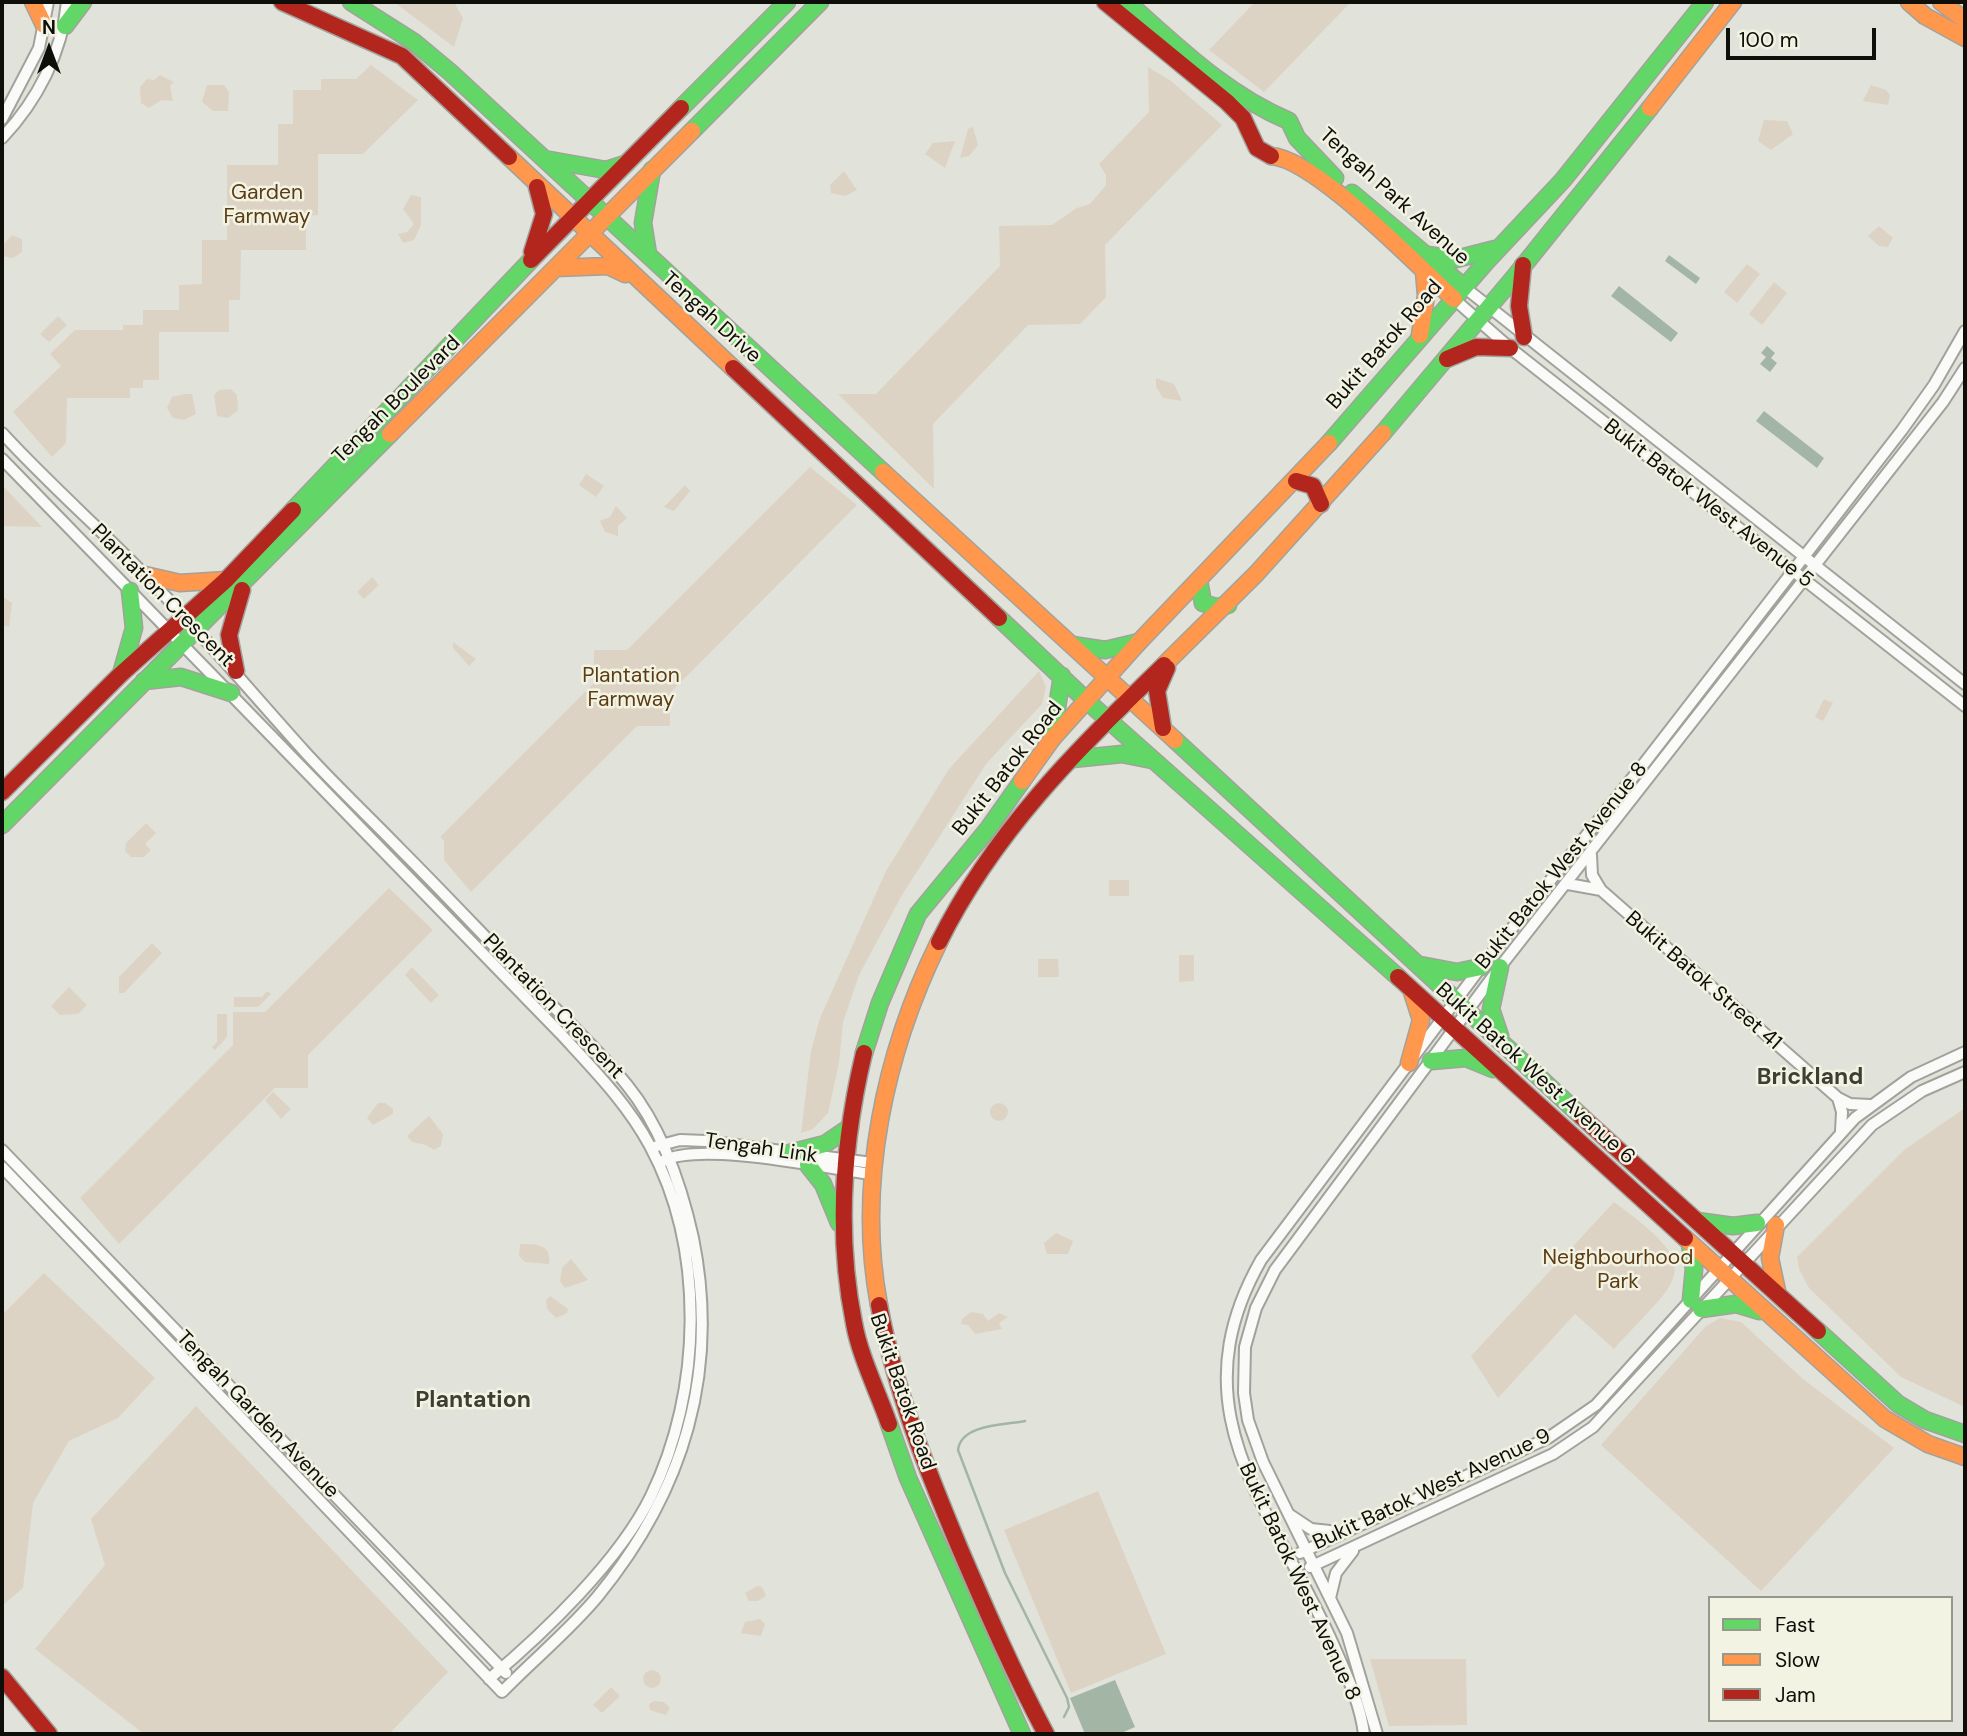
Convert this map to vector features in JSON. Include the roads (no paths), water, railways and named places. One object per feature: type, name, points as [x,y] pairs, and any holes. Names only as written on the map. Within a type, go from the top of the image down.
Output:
[{"type":"main road","points":[[33,2],[44,24]]},
{"type":"main road","points":[[65,26],[83,2]]},
{"type":"main road","name":"Tengah Drive","points":[[282,2],[330,20],[402,56],[1088,702]]},
{"type":"main road","name":"Tengah Drive","points":[[351,2],[414,42],[1108,680]]},
{"type":"main road","name":"Tengah Boulevard","points":[[2,792],[121,674],[226,580],[571,218],[628,164],[787,2]]},
{"type":"main road","name":"Tengah Boulevard","points":[[2,825],[820,2]]},
{"type":"main road","name":"Tengah Park Avenue","points":[[1105,2],[1227,102],[1243,118],[1257,148],[1266,156],[1283,157],[1318,175],[1425,263]]},
{"type":"main road","name":"Tengah Park Avenue","points":[[1127,2],[1235,95],[1256,108],[1289,121],[1297,138],[1324,168],[1459,293]]},
{"type":"main road","name":"Bukit Batok Road","points":[[1022,1734],[908,1478],[854,1325],[843,1233],[846,1166],[850,1127],[865,1050],[880,1003],[918,914],[988,829],[1052,739],[1108,680],[1139,642],[1296,481],[1609,126],[1705,2]]},
{"type":"main road","name":"Bukit Batok Road","points":[[1046,1734],[1011,1669],[928,1471],[892,1364],[873,1260],[872,1168],[896,1054],[941,930],[1018,817],[1108,720],[1227,605],[1321,504],[1523,265],[1733,2]]},
{"type":"main road","points":[[1909,2],[1925,16],[1965,38]]},
{"type":"main road","points":[[1941,2],[1965,20]]},
{"type":"main road","name":"Tengah Park Avenue","points":[[1283,157],[1292,149],[1297,138]]},
{"type":"main road","points":[[542,159],[606,170],[628,164]]},
{"type":"main road","points":[[649,257],[641,235],[653,168]]},
{"type":"main road","points":[[527,264],[540,234],[544,214],[537,186]]},
{"type":"main road","points":[[1419,339],[1426,296],[1425,263],[1456,259],[1500,247]]},
{"type":"main road","points":[[1523,265],[1519,306],[1524,337]]},
{"type":"main road","points":[[556,268],[608,266],[640,281]]},
{"type":"main road","points":[[1443,361],[1476,347],[1510,348]]},
{"type":"main road","points":[[1296,481],[1314,486],[1320,494],[1321,504]]},
{"type":"main road","points":[[145,575],[180,583],[226,580]]},
{"type":"main road","points":[[1199,581],[1203,603],[1227,605]]},
{"type":"main road","points":[[236,671],[229,635],[244,584]]},
{"type":"main road","points":[[121,674],[134,628],[130,591]]},
{"type":"main road","points":[[1072,645],[1105,650],[1139,642]]},
{"type":"main road","points":[[1163,728],[1157,691],[1172,659]]},
{"type":"main road","points":[[1052,739],[1062,692],[1062,676]]},
{"type":"main road","points":[[144,681],[181,677],[231,693]]},
{"type":"main road","name":"Bukit Batok West Avenue 6","points":[[1108,680],[1898,1404],[1925,1420],[1965,1434]]},
{"type":"main road","name":"Bukit Batok West Avenue 6","points":[[1088,702],[1508,1075],[1767,1315],[1897,1430],[1931,1446],[1965,1457]]},
{"type":"main road","points":[[1072,758],[1122,754],[1152,760]]},
{"type":"main road","points":[[1417,964],[1457,972],[1481,967]]},
{"type":"main road","points":[[1500,967],[1491,1009],[1503,1042]]},
{"type":"main road","points":[[1409,987],[1419,1006],[1421,1020],[1409,1063]]},
{"type":"main road","points":[[1432,1061],[1466,1058],[1508,1075]]},
{"type":"main road","points":[[790,1153],[825,1144],[850,1127]]},
{"type":"main road","points":[[808,1165],[831,1198],[843,1233]]},
{"type":"main road","points":[[1695,1220],[1733,1226],[1758,1223]]},
{"type":"main road","points":[[1776,1225],[1769,1271],[1780,1296]]},
{"type":"main road","points":[[1690,1244],[1696,1304],[1736,1304],[1767,1315]]},
{"type":"main road","points":[[2,1677],[49,1734]]},
{"type":"street","points":[[2,119],[40,48],[48,2]]},
{"type":"street","points":[[2,138],[20,119],[48,72],[65,26],[67,2]]},
{"type":"street","name":"Bukit Batok West Avenue 5","points":[[1459,293],[1483,313],[1524,337],[1965,684]]},
{"type":"street","name":"Bukit Batok West Avenue 5","points":[[1459,293],[1483,313],[1510,348],[1965,706]]},
{"type":"street","name":"Bukit Batok West Avenue 8","points":[[1377,1734],[1347,1633],[1255,1442],[1244,1393],[1245,1347],[1256,1308],[1275,1270],[1432,1061],[1449,1023],[1462,1005],[1481,967],[1902,430],[1934,385],[1965,331]]},
{"type":"street","name":"Bukit Batok West Avenue 8","points":[[1364,1734],[1351,1685],[1291,1557],[1242,1466],[1227,1402],[1227,1360],[1231,1333],[1247,1285],[1261,1259],[1409,1063],[1500,967],[1568,884],[1943,401],[1965,368]]},
{"type":"street","name":"Plantation Crescent","points":[[2,433],[47,482],[145,575],[236,671],[307,754],[570,1023],[629,1087],[663,1143],[690,1227],[703,1311],[702,1357],[687,1438],[660,1503],[597,1597],[502,1692]]},
{"type":"street","name":"Plantation Crescent","points":[[2,459],[561,1034],[624,1104],[652,1149],[679,1230],[690,1311],[683,1399],[674,1435],[650,1496],[619,1546],[584,1586],[489,1679]]},
{"type":"street","points":[[1591,855],[1592,875],[1601,890]]},
{"type":"street","points":[[1568,884],[1601,890]]},
{"type":"street","name":"Bukit Batok Street 41","points":[[1601,890],[1838,1098],[1850,1104],[1870,1105]]},
{"type":"street","points":[[561,1034],[568,1029],[570,1023]]},
{"type":"street","name":"Bukit Batok West Avenue 9","points":[[1737,1258],[1758,1223],[1841,1131],[1870,1105],[1911,1077],[1965,1052]]},
{"type":"street","name":"Bukit Batok West Avenue 9","points":[[1298,1573],[1553,1454],[1592,1427],[1737,1258],[1776,1225],[1871,1125],[1922,1091],[1965,1072]]},
{"type":"street","points":[[1838,1098],[1842,1112],[1841,1131]]},
{"type":"street","name":"Tengah Link","points":[[652,1149],[663,1143],[706,1141],[790,1153],[846,1166]]},
{"type":"street","name":"Tengah Garden Avenue","points":[[2,1150],[512,1681]]},
{"type":"street","name":"Tengah Link","points":[[657,1164],[684,1154],[712,1154],[808,1165],[872,1168]]},
{"type":"street","name":"Tengah Garden Avenue","points":[[2,1167],[502,1692]]},
{"type":"street","points":[[82,1251],[91,1242]]},
{"type":"street","name":"Bukit Batok West Avenue 9","points":[[1291,1557],[1548,1438],[1596,1405],[1650,1342],[1696,1304]]},
{"type":"street","points":[[1287,1513],[1304,1525],[1320,1531],[1349,1530]]},
{"type":"street","points":[[1330,1598],[1341,1564],[1367,1541]]},
{"type":"waterway","points":[[1025,1421],[975,1430],[961,1441],[958,1450],[1005,1573],[1067,1698],[1069,1707],[1064,1717]]},
{"type":"district","name":"Brickland","points":[[1810,1078]]},
{"type":"district","name":"Plantation","points":[[473,1401]]},
{"type":"park label","name":"Garden Farmway","points":[[267,205]]},
{"type":"park label","name":"Plantation Farmway","points":[[631,688]]},
{"type":"park label","name":"Neighbourhood Park","points":[[1618,1270]]}]
